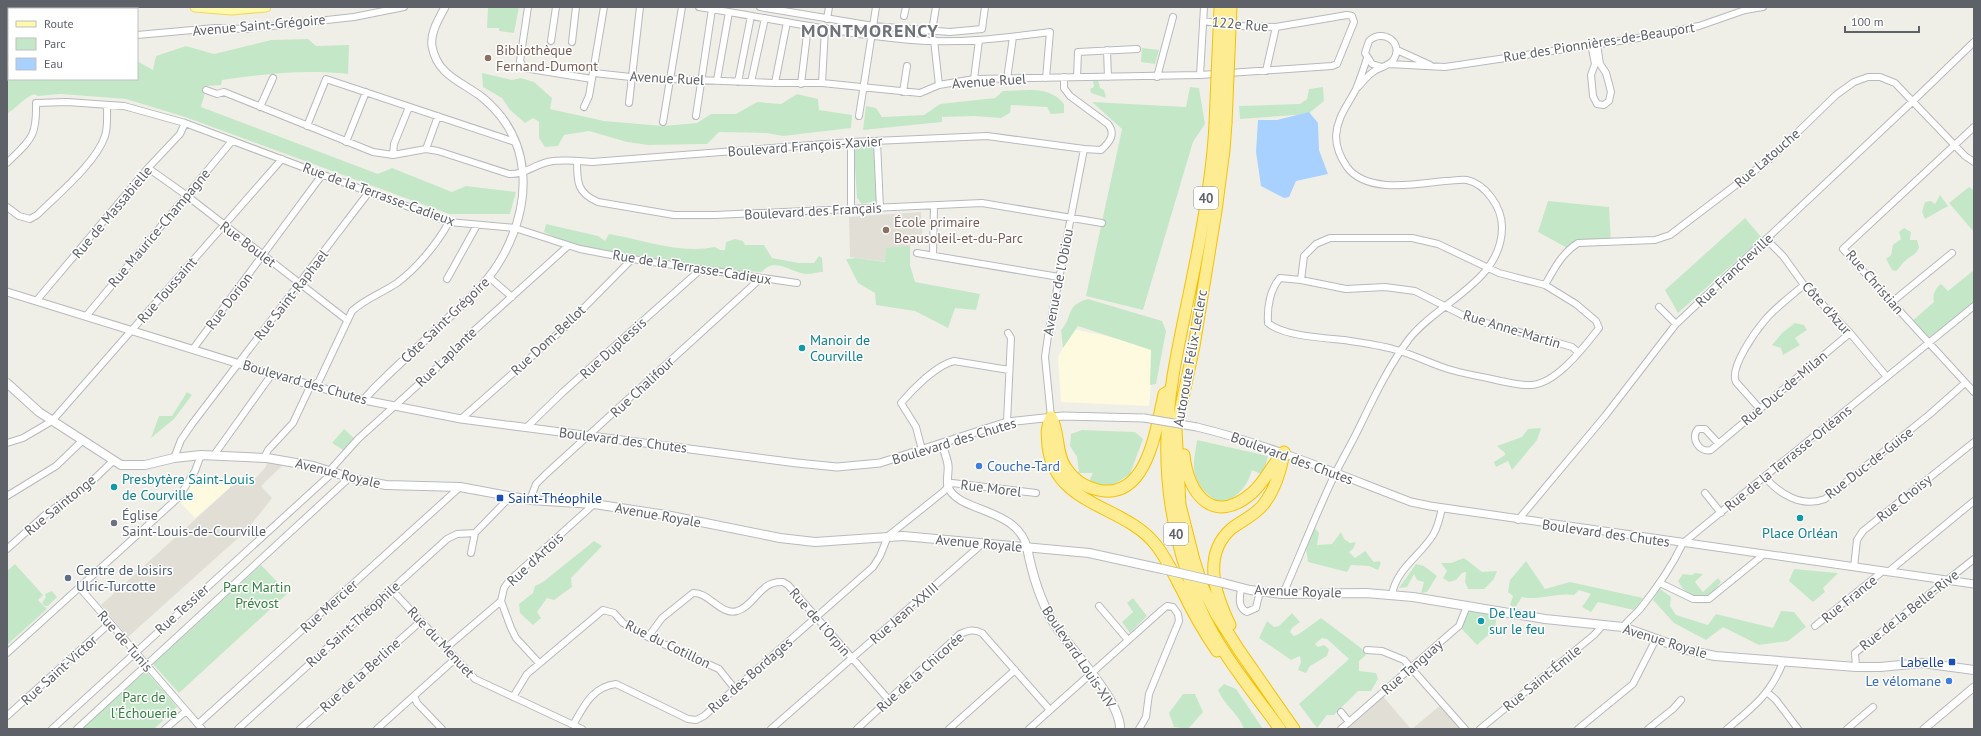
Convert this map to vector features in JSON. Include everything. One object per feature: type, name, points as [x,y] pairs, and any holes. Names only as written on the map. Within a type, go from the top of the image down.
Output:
[{"type":"highway","name":"Autoroute Félix-Leclerc","points":[[1220,7],[1220,123],[1224,150],[1216,211],[1185,391],[1176,430],[1180,505],[1203,588],[1216,614],[1294,729]]},
{"type":"highway","name":"Autoroute Félix-Leclerc","points":[[1231,7],[1220,123],[1192,283],[1171,390],[1167,437],[1170,503],[1185,567],[1198,603],[1234,665],[1280,729]]},
{"type":"highway","points":[[1051,417],[1055,424],[1060,456],[1066,469],[1078,481],[1091,489],[1102,491],[1116,490],[1130,483],[1142,469],[1151,451],[1164,394],[1171,390]]},
{"type":"highway","points":[[1185,391],[1182,438],[1185,465],[1190,483],[1197,494],[1206,503],[1218,508],[1231,506],[1253,493],[1275,461],[1284,452]]},
{"type":"highway","points":[[1051,417],[1047,425],[1051,460],[1069,489],[1080,497],[1107,509],[1147,534],[1166,559],[1207,636],[1226,664],[1234,665]]},
{"type":"highway","points":[[1239,650],[1238,640],[1224,613],[1216,587],[1214,574],[1218,546],[1222,538],[1233,528],[1262,506],[1276,480],[1282,465],[1284,452]]},
{"type":"main road","points":[[195,7],[231,10],[266,7]]},
{"type":"main road","name":"Avenue Royale","points":[[7,383],[39,412],[121,465],[135,466],[174,458],[200,455],[292,461],[349,478],[386,484],[460,487],[530,500],[594,504],[666,515],[780,538],[815,542],[903,536],[1089,553],[1223,582],[1241,588],[1281,594],[1366,593],[1467,606],[1545,619],[1623,627],[1687,650],[1715,656],[1856,667],[1880,667],[1922,663],[1974,670]]},
{"type":"main road","name":"Boulevard Louis-XIV","points":[[1026,547],[1033,576],[1042,603],[1062,636],[1088,668],[1113,705],[1118,715],[1120,729]]},
{"type":"street","name":"Avenue Saint-Grégoire","points":[[138,35],[215,28],[245,29],[354,17],[404,7]]},
{"type":"street","name":"Côte Saint-Grégoire","points":[[364,400],[490,278],[515,228],[523,196],[523,172],[515,142],[509,127],[499,113],[466,86],[450,78],[438,63],[432,46],[433,31],[445,7]]},
{"type":"street","points":[[528,7],[520,61],[521,65],[524,68],[592,79]]},
{"type":"street","points":[[550,41],[556,7]]},
{"type":"street","points":[[572,42],[576,7]]},
{"type":"street","points":[[584,107],[590,96],[604,7]]},
{"type":"street","points":[[629,102],[640,7]]},
{"type":"street","points":[[663,122],[682,7]]},
{"type":"street","points":[[699,7],[808,26],[912,40],[979,40],[1050,32],[1046,78]]},
{"type":"street","points":[[760,7],[788,10],[827,19],[873,26],[950,32],[982,29],[985,7]]},
{"type":"street","points":[[827,19],[829,7]]},
{"type":"street","points":[[859,116],[876,7]]},
{"type":"street","points":[[904,16],[906,7]]},
{"type":"street","points":[[932,31],[936,7]]},
{"type":"street","points":[[1200,75],[1204,7]]},
{"type":"street","name":"Rue des Pionnières-de-Beauport","points":[[1356,89],[1372,72],[1389,64],[1446,67],[1699,26],[1745,10],[1763,7]]},
{"type":"street","points":[[696,116],[700,80],[712,9]]},
{"type":"street","points":[[717,80],[729,12]]},
{"type":"street","name":"122e Rue","points":[[1203,21],[1240,26],[1276,27],[1347,15],[1352,16],[1354,22],[1340,60],[1337,64]]},
{"type":"street","points":[[738,82],[751,16]]},
{"type":"street","points":[[1157,76],[1173,17]]},
{"type":"street","points":[[751,82],[765,18]]},
{"type":"street","points":[[775,83],[787,22]]},
{"type":"street","points":[[802,84],[808,26]]},
{"type":"street","name":"122e Rue","points":[[1266,71],[1276,27]]},
{"type":"street","points":[[822,83],[825,28]]},
{"type":"street","name":"Rue des Pionnières-de-Beauport","points":[[1281,594],[1286,587],[1336,473],[1377,393],[1401,351],[1418,330],[1445,306],[1469,288],[1488,266],[1496,253],[1501,240],[1501,215],[1495,203],[1478,184],[1466,180],[1387,186],[1369,181],[1355,174],[1341,159],[1336,147],[1336,134],[1339,119],[1356,89],[1367,58],[1366,44],[1376,36],[1384,35],[1392,39],[1397,50],[1434,66]]},
{"type":"street","points":[[1007,79],[1013,37]]},
{"type":"street","points":[[934,40],[939,85]]},
{"type":"street","points":[[974,79],[979,40]]},
{"type":"street","name":"Rue Francheville","points":[[1518,520],[1610,410],[1676,324],[1913,102],[1974,42]]},
{"type":"street","points":[[1594,44],[1600,64],[1606,73],[1611,92],[1609,101],[1604,105],[1597,104],[1593,96],[1591,75],[1595,64],[1594,44]]},
{"type":"street","points":[[1077,77],[1078,52],[1138,49]]},
{"type":"street","points":[[1107,50],[1108,77]]},
{"type":"street","points":[[1389,64],[1395,58],[1397,50]]},
{"type":"street","points":[[1367,58],[1372,64],[1382,67]]},
{"type":"street","name":"Avenue Ruel","points":[[594,72],[631,77],[738,82],[802,84],[822,83],[920,93],[939,85],[974,79],[1200,75],[1332,66],[1337,64]]},
{"type":"street","points":[[903,92],[907,66]]},
{"type":"street","name":"Rue Latouche","points":[[1545,285],[1569,248],[1578,243],[1655,240],[1670,235],[1684,226],[1770,159],[1836,95],[1854,82],[1868,76],[1880,77],[1895,83],[1965,156],[1974,162]]},
{"type":"street","points":[[260,107],[273,78]]},
{"type":"street","points":[[1064,78],[1064,88],[1070,96],[1108,124],[1112,130],[1112,136],[1101,150],[1087,149]]},
{"type":"street","points":[[307,126],[326,79],[515,142]]},
{"type":"street","points":[[206,90],[217,94],[224,92],[373,152],[393,155],[426,149],[438,151],[509,174],[517,175],[523,172]]},
{"type":"street","points":[[346,142],[366,92]]},
{"type":"street","name":"Rue de la Terrasse-Cadieux","points":[[7,163],[34,133],[37,125],[36,103],[67,102],[106,106],[124,106],[185,123],[449,222],[515,228],[568,246],[632,259],[797,283]]},
{"type":"street","points":[[7,207],[19,216],[30,219],[37,215],[80,173],[102,145],[106,135],[106,106]]},
{"type":"street","points":[[393,155],[394,144],[409,107]]},
{"type":"street","points":[[426,149],[438,116]]},
{"type":"street","name":"Rue de Massabielle","points":[[37,300],[148,168],[180,134],[185,123]]},
{"type":"street","points":[[1955,144],[1974,127]]},
{"type":"street","name":"Boulevard François-Xavier","points":[[523,172],[546,162],[592,162],[851,142],[987,136],[1087,149]]},
{"type":"street","name":"Rue Maurice-Champagne","points":[[87,315],[232,141]]},
{"type":"street","points":[[851,142],[851,209]]},
{"type":"street","points":[[877,142],[880,208]]},
{"type":"street","name":"Rue Christian","points":[[1955,144],[1843,249],[1974,392]]},
{"type":"street","name":"Avenue de l'Obiou","points":[[1051,417],[1045,357],[1070,218],[1087,149]]},
{"type":"street","name":"Rue Toussaint","points":[[7,443],[23,438],[52,421],[282,159]]},
{"type":"street","name":"Boulevard des Français","points":[[577,161],[577,179],[581,190],[588,197],[598,202],[674,215],[715,215],[982,203],[1102,223]]},
{"type":"street","name":"Rue Boulet","points":[[148,168],[186,195],[223,226],[264,255],[347,320]]},
{"type":"street","name":"Rue Dorion","points":[[192,349],[264,255],[322,175]]},
{"type":"street","name":"Rue Saint-Raphael","points":[[174,458],[181,440],[192,424],[369,192]]},
{"type":"street","points":[[932,256],[934,206]]},
{"type":"street","points":[[264,458],[268,450],[293,424],[309,389],[319,381],[352,311],[359,305],[397,283],[414,267],[442,234],[449,222]]},
{"type":"street","points":[[447,279],[477,225]]},
{"type":"street","points":[[1301,280],[1304,256],[1316,244],[1330,238],[1412,238],[1438,244],[1488,266],[1499,273],[1545,285],[1576,304],[1596,321],[1599,328],[1567,366],[1543,383],[1531,385],[1500,381],[1449,369],[1401,351]]},
{"type":"street","name":"Côte d'Azur","points":[[1766,239],[1783,256],[1804,285],[1850,333],[1887,377]]},
{"type":"street","name":"Rue Laplante","points":[[330,472],[358,439],[450,356],[466,337],[568,246]]},
{"type":"street","points":[[917,253],[1059,277]]},
{"type":"street","points":[[1892,302],[1952,253]]},
{"type":"street","name":"Rue Dom-Bellot","points":[[461,419],[563,328],[632,259]]},
{"type":"street","name":"Rue Duplessis","points":[[527,427],[563,392],[700,270]]},
{"type":"street","points":[[490,278],[512,297]]},
{"type":"street","name":"Rue Chalifour","points":[[530,500],[536,484],[586,436],[594,431],[760,278]]},
{"type":"street","name":"Rue Anne-Martin","points":[[1401,351],[1376,344],[1309,336],[1272,327],[1268,323],[1267,314],[1274,285],[1280,278],[1301,280],[1346,289],[1405,289],[1425,295],[1468,318],[1572,347],[1578,352]]},
{"type":"street","points":[[1760,409],[1736,382],[1734,377],[1736,366],[1765,320],[1804,285]]},
{"type":"street","name":"Boulevard des Chutes","points":[[7,292],[87,315],[312,386],[364,400],[461,419],[837,467],[880,463],[1007,422],[1051,417],[1144,418],[1197,427],[1240,437],[1284,452],[1411,502],[1518,520],[1974,584]]},
{"type":"street","name":"Rue de la Terrasse-Orléans","points":[[1623,627],[1627,620],[1634,616],[1660,583],[1683,543],[1974,306]]},
{"type":"street","points":[[1658,307],[1676,324]]},
{"type":"street","points":[[1007,422],[1008,370],[1011,338],[1008,333]]},
{"type":"street","name":"Rue Duc-de-Milan","points":[[1718,443],[1850,333]]},
{"type":"street","points":[[922,450],[916,427],[901,404],[907,396],[940,366],[947,362],[954,361],[1008,370]]},
{"type":"street","points":[[214,455],[272,374]]},
{"type":"street","name":"Rue Duc-de-Guise","points":[[1765,477],[1772,486],[1788,497],[1814,501],[1825,499],[1924,419],[1965,383]]},
{"type":"street","points":[[7,496],[56,466],[83,440]]},
{"type":"street","name":"Rue Choisy","points":[[1854,567],[1857,540],[1863,531],[1974,442]]},
{"type":"street","name":"Rue Morel","points":[[888,536],[943,492],[947,486],[948,464],[942,444]]},
{"type":"street","points":[[7,653],[179,497],[195,470],[200,455]]},
{"type":"street","name":"Rue Saintonge","points":[[7,548],[45,515],[89,484],[113,461]]},
{"type":"street","name":"Rue Tessier","points":[[52,729],[329,476],[330,472]]},
{"type":"street","points":[[77,729],[349,478]]},
{"type":"street","name":"Rue Morel","points":[[947,486],[952,484],[1036,494]]},
{"type":"street","name":"Boulevard Louis-XIV","points":[[947,486],[953,494],[965,502],[1003,519],[1015,527],[1022,534],[1026,547]]},
{"type":"street","name":"Rue Mercier","points":[[200,727],[460,487]]},
{"type":"street","points":[[1705,493],[1721,513]]},
{"type":"street","points":[[471,553],[475,533],[510,497]]},
{"type":"street","name":"Rue France","points":[[1815,626],[1974,501]]},
{"type":"street","name":"Rue d'Artois","points":[[446,648],[501,601],[504,588],[509,581],[594,504]]},
{"type":"street","points":[[1392,596],[1395,583],[1402,572],[1433,534],[1442,508]]},
{"type":"street","name":"Rue Saint-Théophile","points":[[238,729],[447,539],[457,534],[475,533]]},
{"type":"street","name":"Rue des Bordages","points":[[573,725],[586,700],[606,685],[616,684],[688,719],[696,720],[704,716],[873,567],[880,556],[888,536]]},
{"type":"street","name":"Rue Jean-XXIII","points":[[771,729],[982,544]]},
{"type":"street","points":[[1660,583],[1693,600],[1709,599],[1763,555]]},
{"type":"street","name":"Rue de la Belle-Rive","points":[[1856,667],[1855,653],[1974,559]]},
{"type":"street","name":"Rue de l'Orpin","points":[[648,637],[662,618],[693,593],[703,595],[731,611],[738,611],[764,588],[777,581],[782,582],[788,586],[889,700]]},
{"type":"street","name":"Rue de Tunis","points":[[80,588],[200,727]]},
{"type":"street","points":[[1241,588],[1240,604],[1242,609],[1247,612],[1256,608],[1260,591]]},
{"type":"street","name":"Rue du Menuet","points":[[391,589],[475,679],[582,729]]},
{"type":"street","points":[[501,601],[516,638],[539,663]]},
{"type":"street","points":[[1099,606],[1128,640]]},
{"type":"street","points":[[1029,729],[1167,606],[1176,609],[1179,621],[1149,694],[1146,717],[1139,729]]},
{"type":"street","name":"Rue Tanguay","points":[[1341,729],[1459,626],[1467,606]]},
{"type":"street","name":"Rue du Cotillon","points":[[512,697],[522,680],[539,663],[604,610],[614,613],[623,623],[648,637],[718,668],[735,689]]},
{"type":"street","name":"Rue de la Berline","points":[[300,729],[421,621]]},
{"type":"street","name":"Rue Saint-Victor","points":[[7,716],[110,623]]},
{"type":"street","name":"Rue Saint-Émile","points":[[1480,729],[1594,636],[1603,626]]},
{"type":"street","name":"Rue de la Chicorée","points":[[857,729],[960,634],[968,630],[976,630],[982,633],[1050,710]]},
{"type":"street","points":[[1578,729],[1633,684],[1656,639]]},
{"type":"street","points":[[1368,650],[1382,651],[1393,654],[1404,660],[1465,729]]},
{"type":"street","points":[[377,729],[455,659]]},
{"type":"street","points":[[1727,729],[1759,703],[1779,673],[1783,662]]},
{"type":"street","points":[[949,729],[1016,670]]},
{"type":"street","points":[[1924,729],[1974,687]]},
{"type":"street","points":[[1767,692],[1776,700],[1798,729]]},
{"type":"street","points":[[414,696],[421,707],[442,729]]},
{"type":"street","points":[[1648,729],[1673,709],[1680,700]]},
{"type":"street","points":[[1847,729],[1874,707]]},
{"type":"street","points":[[166,729],[186,711]]},
{"type":"street","points":[[1341,712],[1349,722]]},
{"type":"shaded area","name":"École primaire Beausoleil-et-du-Parc","points":[[921,212],[923,244],[910,245],[910,265],[850,257],[849,217]]},
{"type":"shaded area","points":[[1073,329],[1155,346],[1149,406],[1061,402],[1058,357]]},
{"type":"shaded area","points":[[268,461],[286,462],[261,486],[272,498],[247,530],[128,637],[101,605],[244,475],[252,482],[265,468]]},
{"type":"shaded area","points":[[199,473],[215,482],[226,475],[234,484],[195,518],[180,502]]},
{"type":"shaded area","points":[[1381,694],[1411,729],[1341,729]]},
{"type":"shaded area","points":[[1443,703],[1465,729],[1412,729]]},
{"type":"green space","points":[[7,7],[116,7],[118,8],[8,8],[8,80],[138,80],[138,62],[153,70],[156,56],[186,46],[214,54],[271,40],[308,39],[316,46],[349,45],[348,74],[301,72],[269,74],[222,80],[221,85],[207,86],[201,107],[378,174],[392,168],[452,192],[466,186],[516,192],[510,214],[449,214],[185,117],[126,99],[61,94],[38,96],[34,94],[7,114]]},
{"type":"green space","points":[[488,7],[519,7],[514,33],[499,31],[499,28],[487,28]]},
{"type":"green space","points":[[1142,48],[1159,50],[1155,64],[1141,62]]},
{"type":"green space","points":[[482,73],[512,80],[521,78],[534,82],[552,98],[550,109],[604,121],[663,126],[697,123],[711,114],[736,114],[757,102],[781,104],[797,94],[818,99],[819,110],[852,115],[851,128],[783,136],[767,133],[719,132],[707,144],[648,145],[627,142],[589,131],[564,135],[558,146],[545,147],[539,138],[539,122],[533,118],[525,123],[510,110],[502,98],[483,87]]},
{"type":"green space","points":[[1098,79],[1100,88],[1104,90],[1106,98],[1091,93],[1090,89],[1094,87],[1093,81]]},
{"type":"green space","points":[[1190,87],[1199,88],[1205,124],[1193,142],[1143,310],[1086,296],[1122,129],[1092,102],[1186,107]]},
{"type":"green space","points":[[1323,87],[1324,101],[1308,114],[1240,119],[1239,106],[1300,104],[1307,99],[1309,89]]},
{"type":"green space","points":[[1036,90],[1051,94],[1064,104],[1064,113],[1051,114],[1047,107],[1011,105],[1010,113],[1001,118],[974,116],[942,117],[942,122],[863,130],[866,106],[876,108],[882,117],[924,115],[940,104],[995,98],[1003,91]]},
{"type":"green space","points":[[869,145],[876,151],[877,201],[862,204],[857,198],[854,151],[858,147]]},
{"type":"green space","points":[[1969,187],[1974,190],[1974,232],[1949,203]]},
{"type":"green space","points":[[1940,195],[1948,206],[1925,219],[1922,212],[1925,202],[1931,201],[1935,204]]},
{"type":"green space","points":[[1548,201],[1609,207],[1611,242],[1578,243],[1569,249],[1538,232]]},
{"type":"green space","points":[[1745,218],[1762,238],[1678,313],[1665,290]]},
{"type":"green space","points":[[546,224],[598,236],[605,241],[609,234],[675,248],[702,249],[715,247],[720,250],[725,250],[726,242],[735,239],[743,241],[745,245],[764,245],[772,258],[799,263],[814,263],[819,256],[822,258],[823,272],[807,274],[778,265],[767,267],[762,272],[719,270],[571,244],[544,232]]},
{"type":"green space","points":[[1904,228],[1911,232],[1910,240],[1917,240],[1919,247],[1915,254],[1907,259],[1896,271],[1892,270],[1886,259],[1891,255],[1893,245],[1901,239],[1899,232]]},
{"type":"green space","points":[[910,246],[910,265],[915,282],[980,294],[976,310],[955,308],[948,328],[915,311],[876,305],[875,293],[858,283],[846,259],[857,258],[885,262],[886,248]]},
{"type":"green space","points":[[1974,270],[1974,306],[1930,343],[1911,322],[1934,302],[1934,295],[1941,284],[1948,291]]},
{"type":"green space","points":[[1088,299],[1162,321],[1166,331],[1156,384],[1150,385],[1151,350],[1078,326],[1063,348],[1061,330],[1065,325],[1072,308],[1080,302]]},
{"type":"green space","points":[[1795,323],[1804,325],[1807,330],[1795,338],[1800,345],[1783,355],[1781,348],[1772,345],[1782,333]]},
{"type":"green space","points":[[187,392],[192,395],[174,419],[151,438],[159,416],[172,416]]},
{"type":"green space","points":[[1541,428],[1537,440],[1512,470],[1508,461],[1496,467],[1494,462],[1505,455],[1505,453],[1497,446],[1522,437],[1528,429]]},
{"type":"green space","points":[[344,429],[356,440],[345,451],[332,443]]},
{"type":"green space","points":[[1082,430],[1135,432],[1143,439],[1130,474],[1112,486],[1091,483],[1089,481],[1093,473],[1079,473],[1077,457],[1070,446],[1071,434]]},
{"type":"green space","points":[[1197,440],[1268,456],[1263,475],[1252,470],[1248,481],[1238,494],[1224,504],[1218,501],[1208,495],[1197,481],[1194,462]]},
{"type":"green space","points":[[1314,527],[1319,533],[1317,545],[1332,544],[1341,532],[1344,539],[1350,543],[1356,542],[1353,549],[1349,552],[1355,558],[1365,551],[1374,562],[1379,561],[1381,563],[1378,570],[1369,566],[1351,565],[1347,572],[1308,562],[1306,548]]},
{"type":"green space","points":[[594,541],[602,546],[571,578],[572,587],[554,600],[547,598],[537,612],[541,618],[533,625],[520,613],[519,604],[533,593],[535,586],[543,582]]},
{"type":"green space","points":[[1464,558],[1482,572],[1497,571],[1494,579],[1484,589],[1468,589],[1465,582],[1466,572],[1462,573],[1456,580],[1449,582],[1443,578],[1447,571],[1441,563],[1451,563]]},
{"type":"green space","points":[[1526,561],[1545,589],[1570,582],[1643,598],[1634,610],[1598,602],[1591,612],[1582,607],[1591,594],[1579,590],[1574,595],[1568,594],[1534,598],[1522,597],[1515,608],[1510,605],[1513,596],[1508,592],[1510,580]]},
{"type":"green space","points":[[15,564],[43,595],[38,600],[47,609],[7,645],[7,571]]},
{"type":"green space","points":[[1416,564],[1424,566],[1437,576],[1427,592],[1421,593],[1424,582],[1417,580],[1414,574],[1407,587],[1399,588]]},
{"type":"green space","name":"Parc Martin Prévost","points":[[261,565],[288,593],[179,693],[153,664]]},
{"type":"green space","points":[[1794,569],[1838,573],[1823,588],[1825,592],[1813,602],[1789,581]]},
{"type":"green space","points":[[1695,573],[1703,574],[1695,582],[1703,592],[1718,578],[1721,582],[1710,596],[1694,597],[1683,589],[1678,581],[1683,574],[1692,575]]},
{"type":"green space","points":[[1660,589],[1671,597],[1670,606],[1676,615],[1708,625],[1716,614],[1773,628],[1781,611],[1794,612],[1806,627],[1788,641],[1759,645],[1723,627],[1706,640],[1674,623],[1653,600]]},
{"type":"green space","points":[[52,591],[57,597],[48,606],[45,606],[42,603],[46,597],[45,594]]},
{"type":"green space","points":[[1133,598],[1147,616],[1130,633],[1122,622],[1133,612],[1127,603]]},
{"type":"green space","points":[[1467,606],[1497,611],[1495,629],[1477,645],[1459,626]]},
{"type":"green space","points":[[1292,613],[1300,622],[1292,628],[1290,632],[1294,636],[1321,618],[1361,648],[1366,655],[1359,661],[1359,671],[1376,673],[1378,679],[1371,691],[1358,691],[1334,715],[1327,715],[1317,728],[1299,704],[1349,659],[1327,639],[1322,638],[1315,644],[1318,647],[1324,645],[1329,649],[1327,656],[1310,666],[1306,673],[1298,670],[1301,662],[1300,656],[1291,660],[1259,638],[1267,621],[1274,627],[1279,626]]},
{"type":"green space","name":"Parc de l'Échouerie","points":[[146,671],[177,707],[154,729],[81,729]]},
{"type":"green space","points":[[1224,684],[1236,689],[1263,729],[1244,729],[1218,690]]},
{"type":"green space","points":[[1183,694],[1195,694],[1203,712],[1188,729],[1174,727],[1169,713]]},
{"type":"water","points":[[1309,112],[1318,123],[1319,150],[1328,174],[1296,181],[1289,197],[1284,198],[1261,186],[1256,152],[1258,120],[1277,120]]},
{"type":"place","name":"Bibliothèque Fernand-Dumont","points":[[488,58]]},
{"type":"place","name":"École primaire Beausoleil-et-du-Parc","points":[[886,230]]},
{"type":"place","name":"Manoir de Courville","points":[[802,348]]},
{"type":"place","name":"Couche-Tard","points":[[979,466]]},
{"type":"place","name":"Presbytère Saint-Louis de Courville","points":[[114,487]]},
{"type":"place","name":"Saint-Théophile","points":[[500,498]]},
{"type":"place","name":"Place Orléan","points":[[1800,518]]},
{"type":"place","name":"Église Saint-Louis-de-Courville","points":[[114,523]]},
{"type":"place","name":"Centre de loisirs Ulric-Turcotte","points":[[68,578]]},
{"type":"place","name":"De l’eau sur le feu","points":[[1481,621]]},
{"type":"place","name":"Labelle","points":[[1952,662]]},
{"type":"place","name":"Le vélomane","points":[[1949,681]]},
{"type":"district","name":"MONTMORENCY","points":[[870,31]]}]
